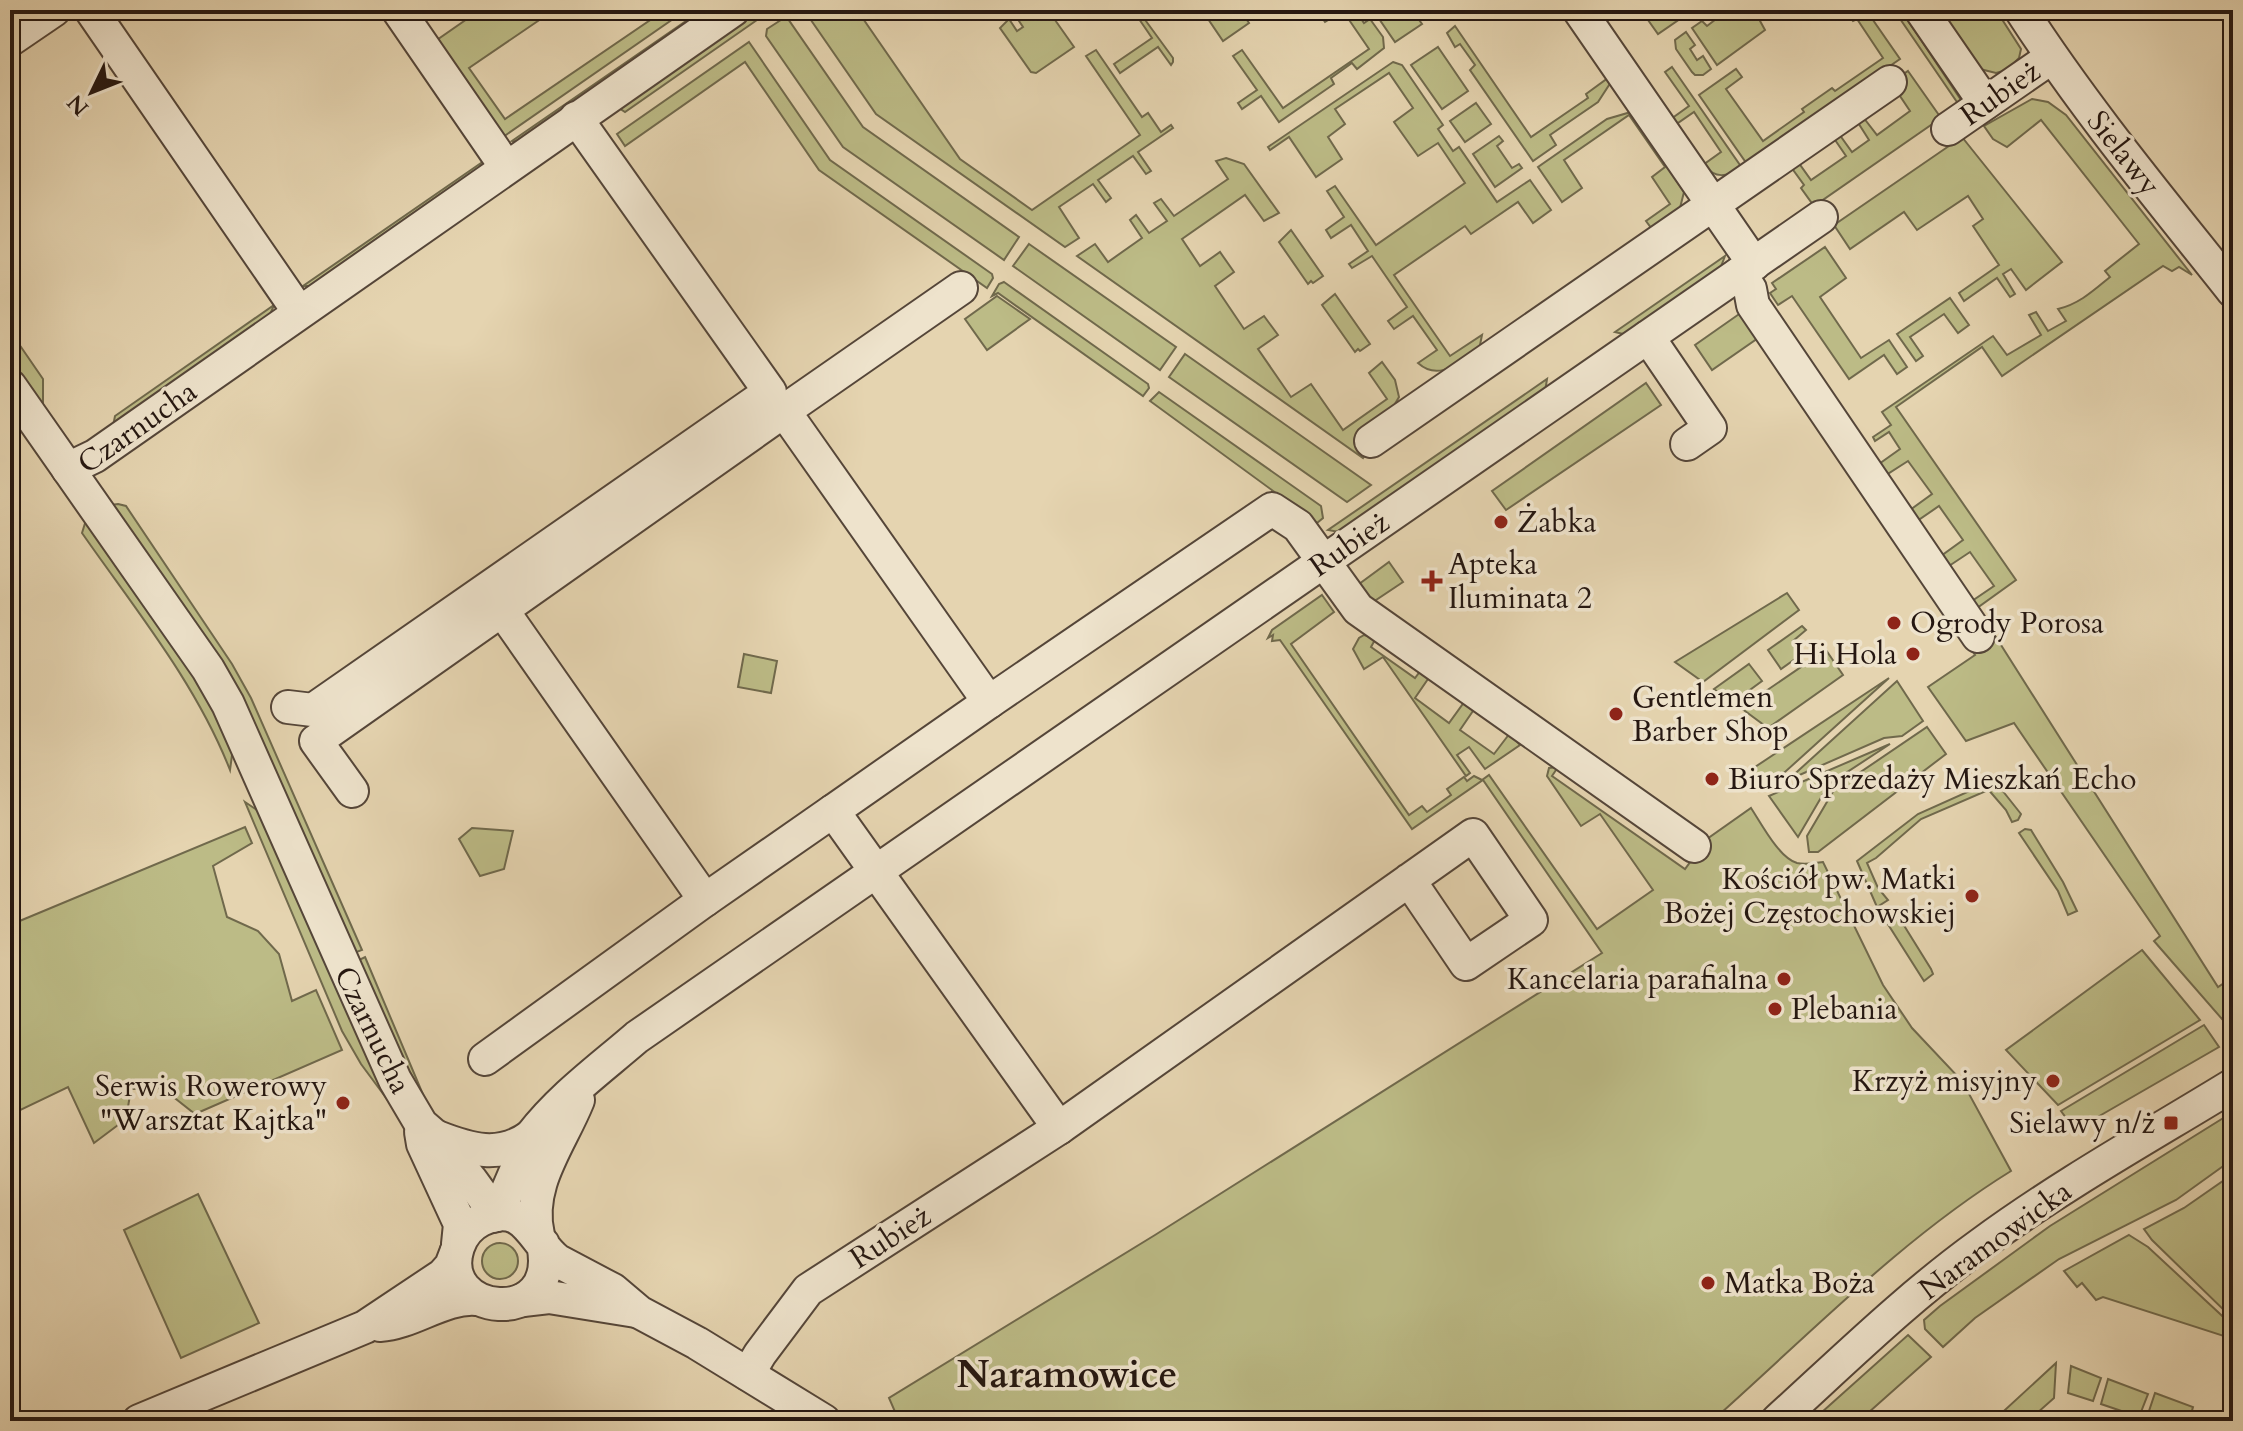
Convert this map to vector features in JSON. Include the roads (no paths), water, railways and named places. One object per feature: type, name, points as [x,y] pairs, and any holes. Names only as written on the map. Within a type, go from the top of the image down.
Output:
[{"type":"street","points":[[91,10],[299,312]]},
{"type":"street","points":[[398,10],[506,167]]},
{"type":"street","name":"Czarnucha","points":[[495,1216],[486,1200],[428,1131],[383,1057],[228,704],[208,669],[68,469],[95,456],[733,10]]},
{"type":"street","points":[[1579,10],[1712,205],[1746,269],[1753,305],[1978,636]]},
{"type":"street","points":[[1921,10],[1985,103]]},
{"type":"street","name":"Sielawy","points":[[2021,10],[2116,145],[2233,291]]},
{"type":"street","points":[[10,40],[49,11]]},
{"type":"street","name":"Rubież","points":[[1948,129],[2052,57]]},
{"type":"street","points":[[1371,441],[1890,82]]},
{"type":"street","points":[[288,707],[313,710],[770,392],[576,118]]},
{"type":"street","name":"Rubież","points":[[495,1216],[531,1136],[556,1106],[637,1037],[1821,217]]},
{"type":"street","points":[[352,791],[316,741],[961,288]]},
{"type":"street","points":[[1648,337],[1710,428],[1687,444]]},
{"type":"street","points":[[10,386],[68,469]]},
{"type":"street","points":[[784,411],[989,702]]},
{"type":"street","points":[[485,1059],[705,900],[1272,509],[1298,526],[1358,609],[1694,846]]},
{"type":"street","points":[[502,610],[705,900]]},
{"type":"street","points":[[833,811],[1059,1128]]},
{"type":"street","name":"Rubież","points":[[748,1374],[808,1290],[1059,1128],[1409,880]]},
{"type":"street","name":"Rubież","points":[[540,1240],[534,1218],[544,1174],[585,1081]]},
{"type":"street","name":"Naramowicka","points":[[1777,1421],[1976,1247],[2233,1085]]},
{"type":"street","points":[[428,1131],[463,1147],[494,1152],[510,1148],[531,1136]]},
{"type":"street","name":"Czarnucha","points":[[428,1131],[423,1144],[460,1224],[457,1249]]},
{"type":"street","points":[[139,1421],[365,1327],[443,1275],[451,1266],[468,1229],[495,1216],[524,1222],[555,1259],[613,1290],[639,1312],[824,1421]]},
{"type":"street","points":[[523,1300],[542,1277],[546,1261],[540,1240]]},
{"type":"street","points":[[457,1249],[458,1274],[462,1284],[477,1299]]},
{"type":"street","points":[[365,1327],[400,1323],[461,1300],[477,1299],[500,1305],[549,1297],[639,1312]]},
{"type":"place","name":"Żabka","points":[[1501,522]]},
{"type":"place","name":"Apteka Iluminata 2","points":[[1432,581]]},
{"type":"place","name":"Ogrody Porosa","points":[[1894,623]]},
{"type":"place","name":"Hi Hola","points":[[1913,654]]},
{"type":"place","name":"Gentlemen Barber Shop","points":[[1616,714]]},
{"type":"place","name":"Biuro Sprzedaży Mieszkań Echo","points":[[1712,779]]},
{"type":"place","name":"Kościół pw. Matki Bożej Częstochowskiej","points":[[1972,896]]},
{"type":"place","name":"Kancelaria parafialna","points":[[1784,979]]},
{"type":"place","name":"Plebania","points":[[1775,1009]]},
{"type":"place","name":"Krzyż misyjny","points":[[2053,1081]]},
{"type":"place","name":"Serwis Rowerowy \"Warsztat Kajtka\"","points":[[343,1103]]},
{"type":"place","name":"Sielawy n/ż","points":[[2171,1123]]},
{"type":"place","name":"Matka Boża","points":[[1708,1283]]},
{"type":"district","name":"Naramowice","points":[[1067,1374]]}]
